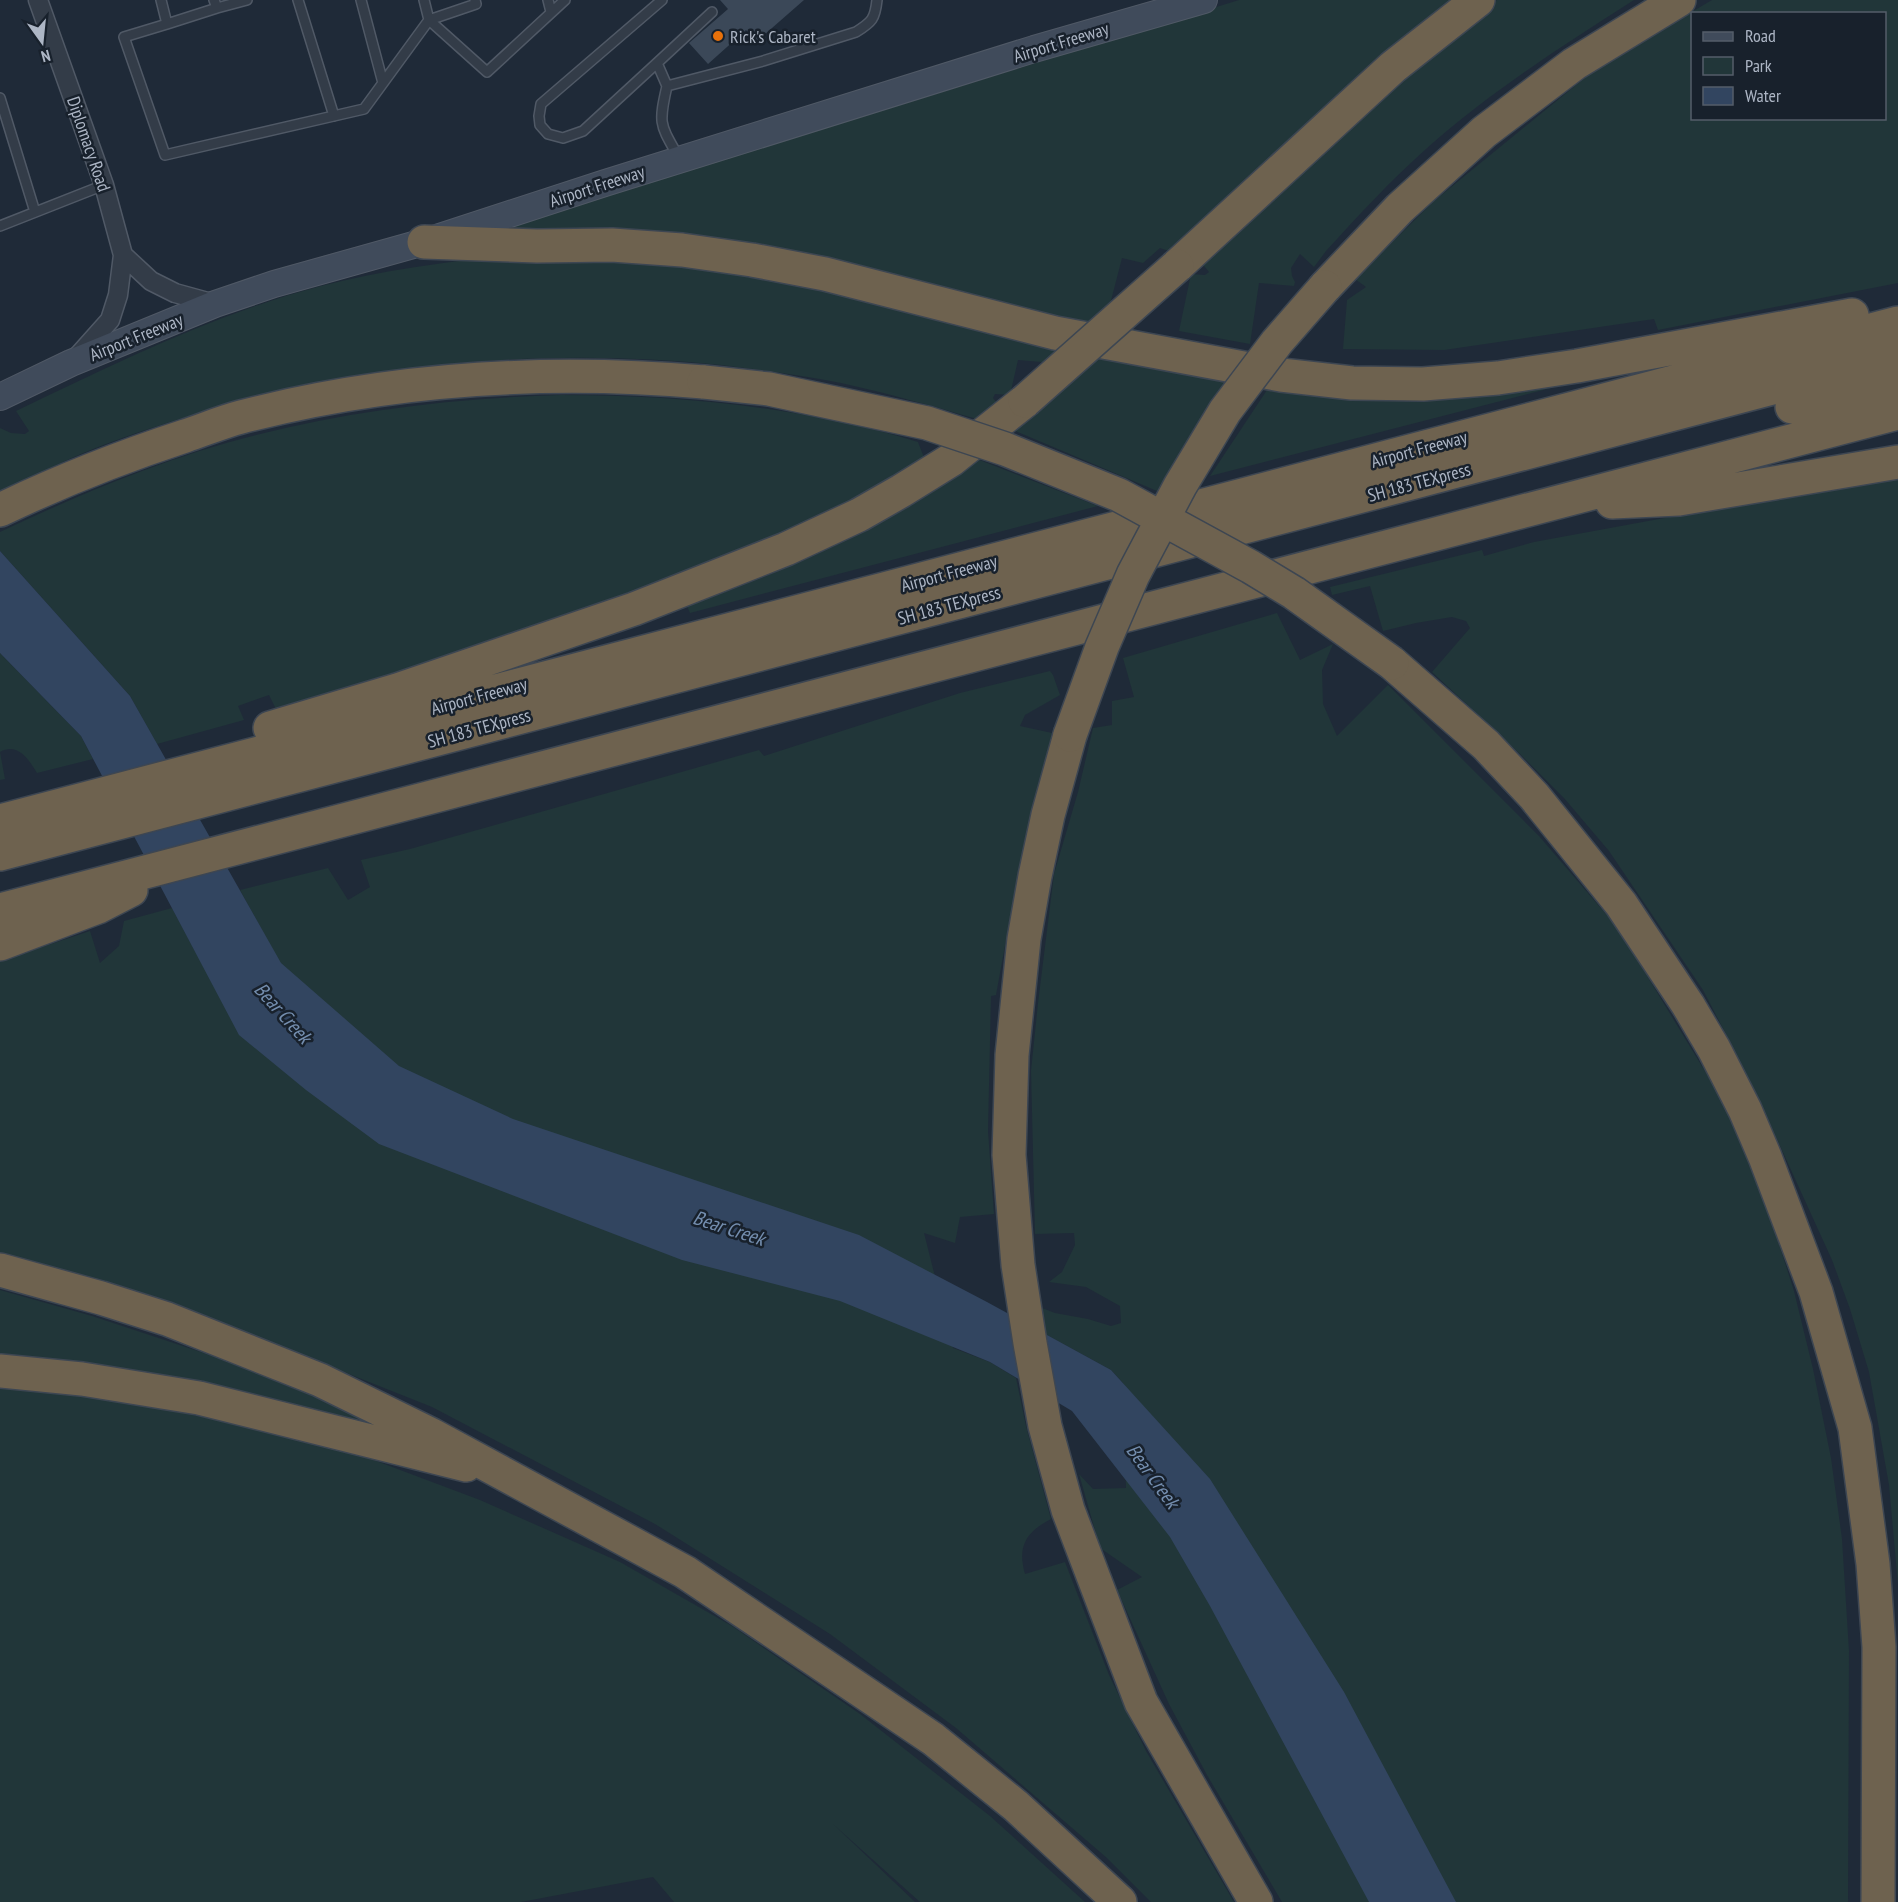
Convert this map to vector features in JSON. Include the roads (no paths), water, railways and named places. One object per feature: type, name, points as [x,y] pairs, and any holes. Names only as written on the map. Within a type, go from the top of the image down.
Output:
[{"type":"highway","points":[[0,808],[37,803],[274,739],[397,690],[622,613],[786,549],[859,515],[951,460],[1025,401],[1177,267],[1393,67],[1478,0]]},
{"type":"highway","points":[[1256,1902],[1141,1702],[1068,1509],[1045,1426],[1018,1264],[1009,1155],[1012,1056],[1024,939],[1048,815],[1070,735],[1133,575],[1180,486],[1226,411],[1277,342],[1325,287],[1400,208],[1484,132],[1574,64],[1679,0]]},
{"type":"highway","points":[[424,242],[537,246],[612,245],[682,250],[753,260],[825,274],[1055,333],[1281,375],[1352,383],[1423,384],[1498,378],[1577,366],[1898,307]]},
{"type":"highway","name":"Airport Freeway","points":[[274,739],[1898,323]]},
{"type":"highway","name":"SH 183 TEXpress","points":[[301,787],[1898,355]]},
{"type":"highway","points":[[0,510],[107,462],[238,418],[303,402],[432,383],[524,377],[635,376],[769,388],[927,423],[1005,449],[1119,495],[1294,593],[1392,663],[1486,745],[1534,796],[1621,903],[1714,1049],[1766,1157],[1816,1292],[1855,1428],[1873,1564],[1879,1647],[1878,1902]]},
{"type":"highway","name":"SH 183 TEXpress","points":[[0,877],[64,849],[1898,380]]},
{"type":"highway","points":[[0,944],[92,897],[186,861],[1898,413]]},
{"type":"highway","points":[[1552,504],[1679,499],[1898,462]]},
{"type":"highway","points":[[0,821],[37,803]]},
{"type":"highway","name":"SH 183 TEXpress","points":[[0,854],[64,849]]},
{"type":"highway","points":[[0,910],[92,897]]},
{"type":"highway","points":[[0,1270],[134,1308],[245,1349],[320,1380],[412,1425],[685,1572],[933,1739],[1016,1806],[1120,1902]]},
{"type":"highway","points":[[0,1371],[82,1379],[199,1398],[403,1451],[503,1474]]},
{"type":"highway","points":[[1886,1902],[1898,1794]]},
{"type":"main road","name":"Airport Freeway","points":[[0,397],[71,363],[215,304],[274,284],[424,242],[1034,49],[1204,0]]},
{"type":"street","name":"Diplomacy Road","points":[[38,0],[104,184],[123,255],[118,295],[110,320],[71,363]]},
{"type":"street","points":[[123,255],[151,281],[175,293],[215,304]]},
{"type":"lane","points":[[161,0],[167,24]]},
{"type":"lane","points":[[247,0],[216,4],[167,24],[124,37],[165,155],[364,109],[429,20],[476,3],[475,0]]},
{"type":"lane","points":[[298,0],[334,116]]},
{"type":"lane","points":[[361,0],[383,83]]},
{"type":"lane","points":[[424,0],[429,20],[487,72],[565,0]]},
{"type":"lane","points":[[548,0],[551,12]]},
{"type":"lane","points":[[662,0],[541,104],[540,125],[548,134],[563,138],[583,131],[712,12]]},
{"type":"lane","points":[[667,86],[763,61],[856,32],[875,17],[877,0]]},
{"type":"lane","points":[[657,63],[667,86],[660,113],[662,128],[680,160]]},
{"type":"lane","points":[[0,98],[35,212]]},
{"type":"lane","points":[[0,226],[104,184]]},
{"type":"water","name":"Bear Creek","points":[[0,551],[130,696],[281,963],[399,1066],[513,1119],[859,1235],[1111,1370],[1210,1479],[1344,1692],[1456,1902],[1369,1902],[1210,1606],[1170,1537],[1072,1411],[990,1362],[840,1301],[682,1260],[379,1144],[306,1090],[239,1035],[81,736],[0,653]]},
{"type":"place","name":"Rick's Cabaret","points":[[718,36]]}]
